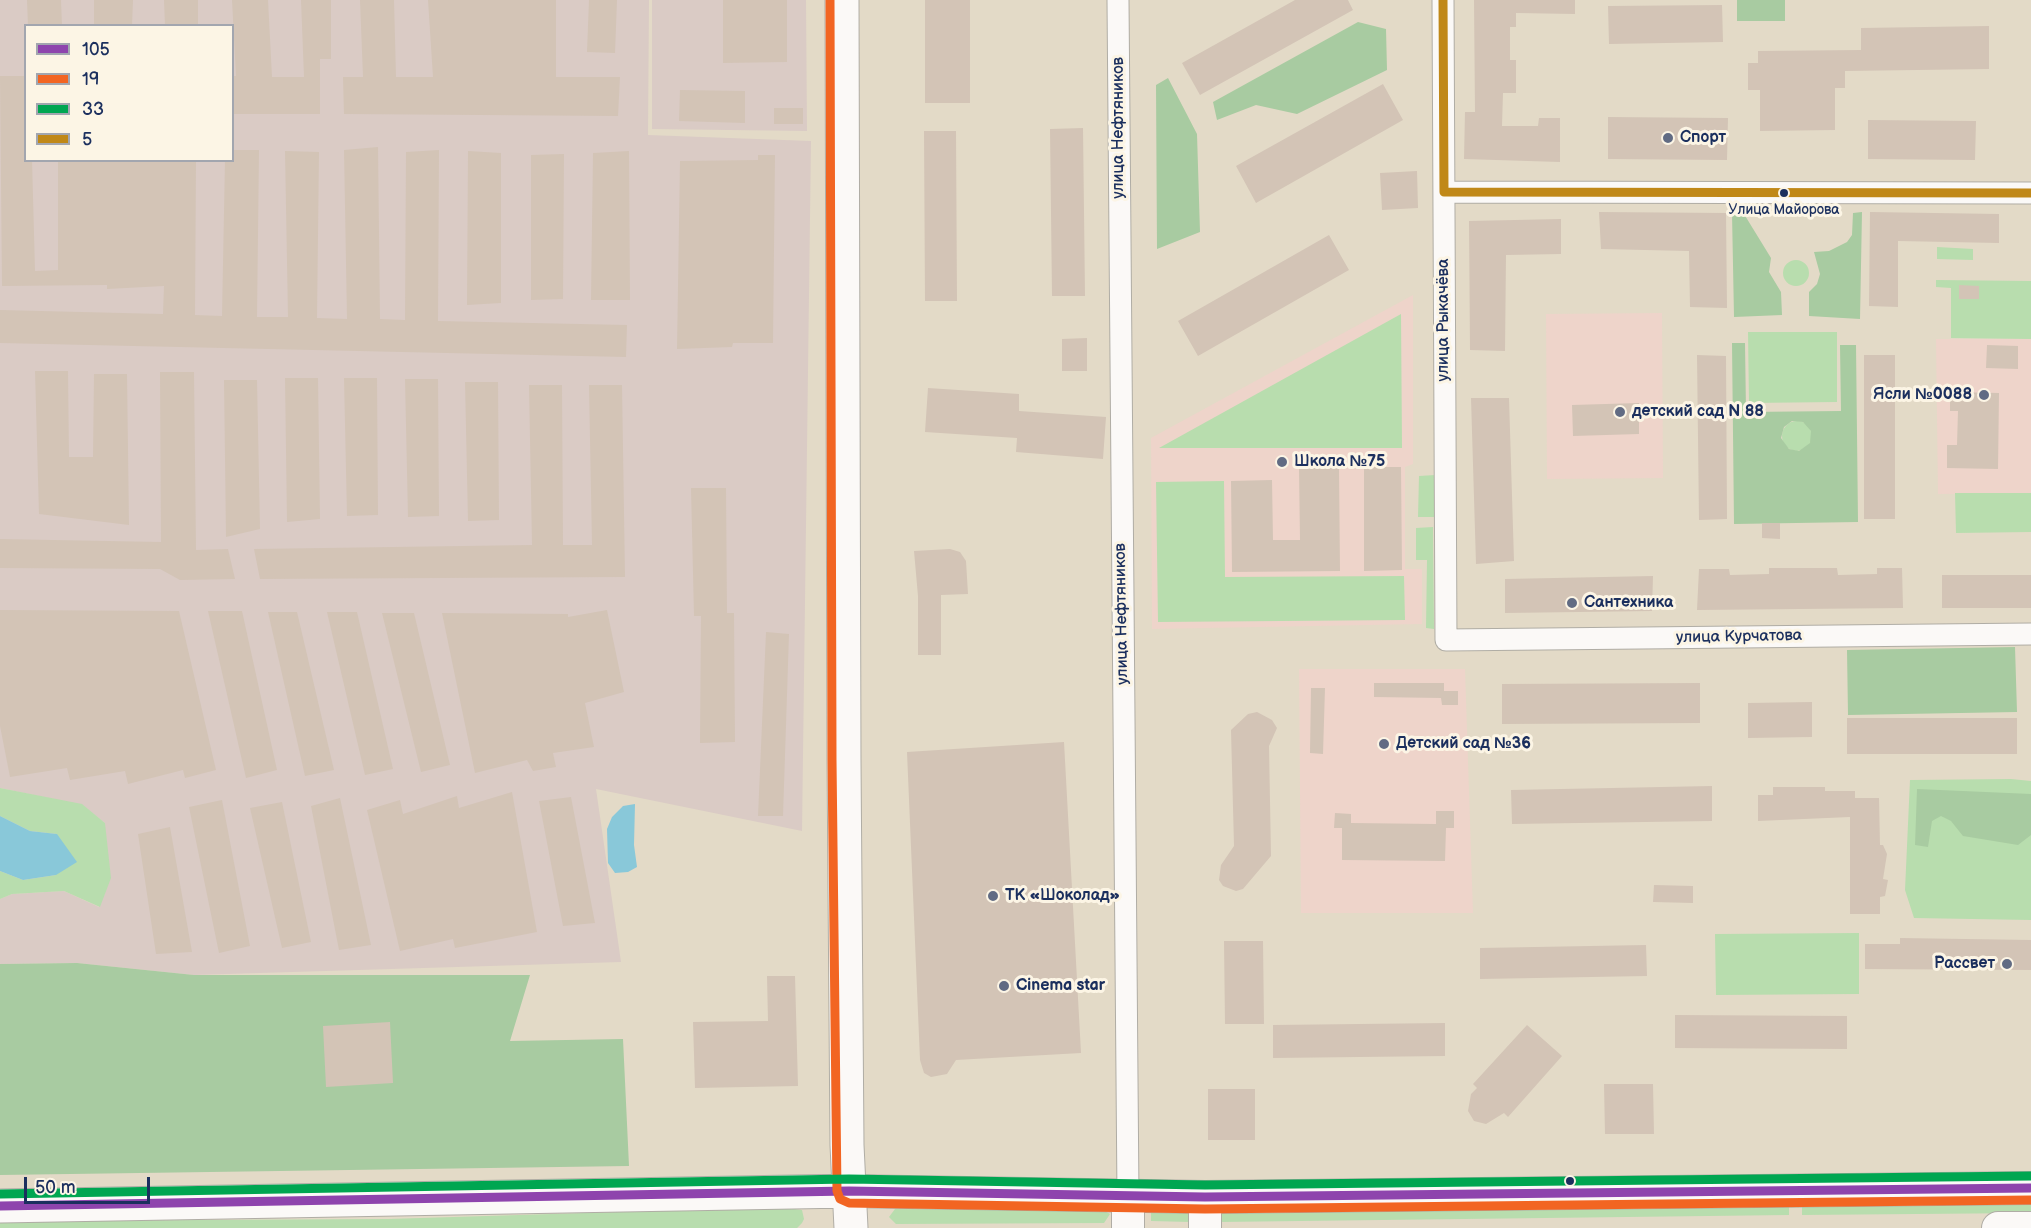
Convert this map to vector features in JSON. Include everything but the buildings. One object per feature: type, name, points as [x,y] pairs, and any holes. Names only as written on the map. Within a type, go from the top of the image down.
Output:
[{"type":"highway","points":[[842,0],[843,749],[851,1228]]},
{"type":"highway","points":[[0,1206],[849,1191]]},
{"type":"main road","points":[[849,1191],[1205,1197],[2031,1188]]},
{"type":"main road","name":"улица Нефтяников","points":[[1128,1196],[1128,1228]]},
{"type":"main road","points":[[1205,1197],[1205,1228]]},
{"type":"main road","points":[[1998,1228],[2031,1228]]},
{"type":"street","name":"улица Нефтяников","points":[[1118,0],[1128,1196]]},
{"type":"street","name":"улица Рыкачёва","points":[[1443,0],[1446,640]]},
{"type":"street","points":[[1444,192],[2031,193]]},
{"type":"street","name":"улица Курчатова","points":[[1446,640],[2031,634]]},
{"type":"shaded area","points":[[0,0],[649,0],[648,135],[811,141],[802,831],[596,789],[621,962],[194,975],[77,963],[0,964],[0,899],[12,894],[64,891],[99,907],[105,823],[82,805],[0,788]]},
{"type":"shaded area","points":[[652,0],[806,0],[807,131],[652,129]]},
{"type":"shaded area","name":"Школа №75","points":[[1413,295],[1413,464],[1405,467],[1405,569],[1422,569],[1422,624],[1152,629],[1151,438]]},
{"type":"shaded area","points":[[1662,313],[1663,478],[1547,479],[1546,314]]},
{"type":"shaded area","name":"Ясли №0088","points":[[1936,339],[2031,339],[2031,493],[1938,494]]},
{"type":"shaded area","name":"Детский сад №36","points":[[1299,669],[1465,669],[1473,913],[1301,913]]},
{"type":"green space","points":[[1737,0],[1785,0],[1785,21],[1737,21]]},
{"type":"green space","points":[[1358,22],[1386,29],[1387,70],[1297,114],[1256,105],[1217,120],[1213,102]]},
{"type":"green space","points":[[1168,78],[1197,134],[1200,232],[1157,249],[1156,85]]},
{"type":"green space","points":[[1862,212],[1860,319],[1809,316],[1809,292],[1817,284],[1820,274],[1814,252],[1829,251],[1847,242],[1852,235],[1853,213]]},
{"type":"green space","points":[[1732,213],[1744,214],[1771,258],[1769,272],[1781,292],[1782,315],[1734,317]]},
{"type":"green space","points":[[1937,247],[1973,249],[1973,260],[1937,259]]},
{"type":"green space","points":[[1796,260],[1806,263],[1809,273],[1806,283],[1796,286],[1786,283],[1783,273],[1786,263]]},
{"type":"green space","points":[[1936,280],[2031,281],[2031,339],[1951,338],[1951,288],[1936,287]]},
{"type":"green space","points":[[1401,314],[1402,448],[1159,448]]},
{"type":"green space","points":[[1748,332],[1837,332],[1837,402],[1749,403]]},
{"type":"green space","points":[[1732,343],[1745,343],[1746,412],[1841,411],[1840,345],[1856,345],[1858,522],[1734,524]],"holes":[[[1792,421],[1803,422],[1811,431],[1810,443],[1799,451],[1789,449],[1781,438],[1784,427]]]},
{"type":"green space","points":[[1797,421],[1808,425],[1812,436],[1808,447],[1797,451],[1786,447],[1782,436],[1786,425]]},
{"type":"green space","points":[[1435,475],[1435,517],[1418,517],[1419,476]]},
{"type":"green space","points":[[1224,481],[1225,577],[1404,576],[1405,620],[1158,622],[1156,482]]},
{"type":"green space","points":[[1955,493],[2031,493],[2031,532],[1956,533]]},
{"type":"green space","points":[[1433,527],[1434,629],[1426,628],[1427,560],[1416,560],[1416,528]]},
{"type":"green space","points":[[2015,647],[2017,712],[1848,715],[1847,650]]},
{"type":"green space","points":[[2011,779],[2031,781],[2031,920],[1914,918],[1905,890],[1910,780]]},
{"type":"green space","points":[[0,788],[82,804],[105,823],[111,878],[100,907],[64,891],[12,894],[0,899],[0,871],[23,880],[56,875],[57,834],[30,831],[0,816]]},
{"type":"green space","points":[[1917,789],[2031,794],[2031,835],[2018,845],[1963,836],[1951,821],[1941,816],[1932,821],[1928,847],[1915,845]]},
{"type":"green space","points":[[1859,933],[1859,994],[1716,995],[1715,934]]},
{"type":"green space","points":[[77,963],[194,975],[530,975],[510,1041],[623,1039],[629,1166],[0,1175],[0,964]]},
{"type":"green space","points":[[2031,1203],[2031,1213],[1802,1215],[1802,1205]]},
{"type":"green space","points":[[1789,1205],[1789,1215],[1219,1222],[1219,1212]]},
{"type":"green space","points":[[780,1207],[802,1210],[804,1219],[802,1223],[797,1228],[0,1228],[0,1221],[388,1219]]},
{"type":"green space","points":[[895,1209],[1103,1210],[1110,1214],[1104,1223],[896,1224],[889,1217]]},
{"type":"green space","points":[[1151,1212],[1190,1212],[1190,1222],[1151,1221]]},
{"type":"water","points":[[635,804],[634,845],[637,867],[628,872],[615,873],[608,863],[607,829],[612,817],[623,806]]},
{"type":"water","points":[[0,816],[30,831],[57,834],[77,862],[56,875],[23,880],[0,871]]},
{"type":"transit line","name":"19","points":[[830,0],[832,760],[837,1191],[840,1199],[849,1203],[1205,1209],[2031,1200]]},
{"type":"transit line","name":"5","points":[[1443,0],[1444,192],[2031,193]]},
{"type":"transit line","name":"33","points":[[0,1194],[849,1179],[1205,1185],[2031,1176]]},
{"type":"transit line","name":"105","points":[[0,1206],[849,1191],[1205,1197],[2031,1188]]},
{"type":"place","name":"Спорт","points":[[1668,138]]},
{"type":"place","name":"Улица Майорова","points":[[1784,193]]},
{"type":"place","name":"Ясли №0088","points":[[1984,395]]},
{"type":"place","name":"детский сад N 88","points":[[1620,412]]},
{"type":"place","name":"Школа №75","points":[[1282,462]]},
{"type":"place","name":"Сантехника","points":[[1572,603]]},
{"type":"place","name":"Детский сад №36","points":[[1384,744]]},
{"type":"place","name":"ТК «Шоколад»","points":[[993,896]]},
{"type":"place","name":"Рассвет","points":[[2007,964]]},
{"type":"place","name":"Cinema star","points":[[1004,986]]}]
